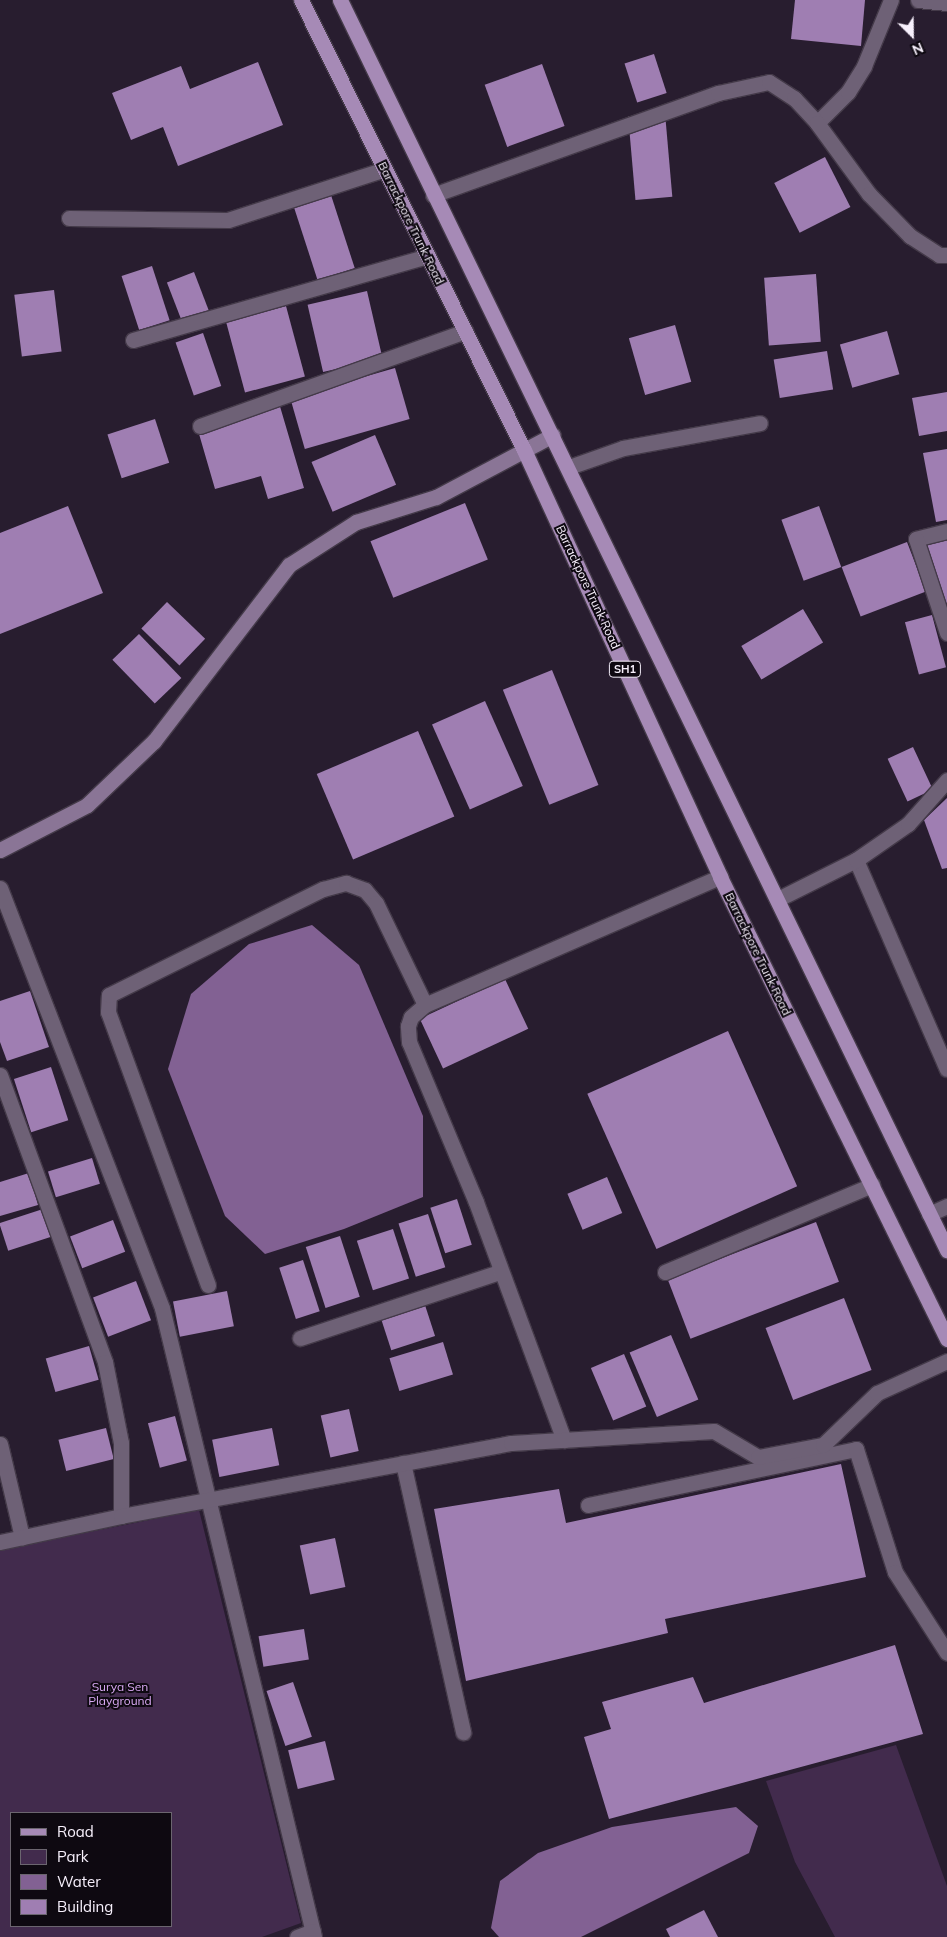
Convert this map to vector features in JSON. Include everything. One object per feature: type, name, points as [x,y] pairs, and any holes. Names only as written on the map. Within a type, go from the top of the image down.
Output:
[{"type":"main road","name":"Barrackpore Trunk Road","points":[[301,0],[524,450],[720,877],[947,1339]]},
{"type":"main road","points":[[340,0],[433,195],[569,466],[947,1250]]},
{"type":"street","points":[[817,123],[848,92],[864,66],[891,0]]},
{"type":"street","points":[[918,0],[947,3]]},
{"type":"street","points":[[433,195],[718,93],[769,82],[794,98],[817,123],[868,194],[910,236],[939,255],[947,255]]},
{"type":"street","points":[[69,218],[228,220],[385,169]]},
{"type":"street","points":[[133,340],[428,256]]},
{"type":"street","points":[[200,426],[464,331]]},
{"type":"street","points":[[569,466],[623,448],[760,424]]},
{"type":"street","points":[[0,850],[88,805],[154,741],[289,565],[356,522],[436,497],[553,435]]},
{"type":"street","points":[[947,531],[916,539],[947,633]]},
{"type":"street","points":[[778,899],[856,860],[908,824],[947,780]]},
{"type":"street","points":[[856,860],[947,1069]]},
{"type":"street","points":[[564,1440],[499,1272],[476,1202],[409,1042],[411,1017],[425,1005],[720,877]]},
{"type":"street","points":[[208,1285],[108,1012],[109,995],[323,889],[346,883],[365,890],[376,903],[425,1005]]},
{"type":"street","points":[[0,888],[162,1308],[314,1934],[297,1937]]},
{"type":"street","points":[[0,1075],[105,1362],[121,1443],[121,1516]]},
{"type":"street","points":[[665,1272],[872,1185]]},
{"type":"street","points":[[929,1214],[947,1206]]},
{"type":"street","points":[[300,1338],[499,1272]]},
{"type":"street","points":[[0,1542],[121,1516],[511,1443],[714,1431],[758,1457],[823,1445],[877,1393],[947,1361]]},
{"type":"street","points":[[0,1444],[22,1536]]},
{"type":"street","points":[[588,1505],[856,1449],[895,1572],[947,1653]]},
{"type":"street","points":[[403,1463],[463,1732]]},
{"type":"green space","name":"Surya Sen Playground","points":[[199,1510],[301,1923],[262,1937],[0,1937],[0,1550]]},
{"type":"green space","points":[[896,1745],[947,1886],[947,1937],[835,1937],[795,1862],[766,1781]]},
{"type":"water","points":[[312,925],[359,965],[423,1116],[423,1197],[344,1229],[265,1254],[225,1216],[168,1069],[191,994],[249,944]]},
{"type":"water","points":[[736,1807],[758,1826],[749,1853],[581,1937],[499,1937],[491,1928],[500,1881],[538,1853],[612,1827]]},
{"type":"building","points":[[795,0],[865,0],[861,46],[791,39]]},
{"type":"building","points":[[654,54],[667,93],[637,103],[625,64]]},
{"type":"building","points":[[258,62],[283,125],[178,166],[163,127],[131,140],[112,93],[181,66],[190,89]]},
{"type":"building","points":[[542,64],[565,126],[507,147],[485,85]]},
{"type":"building","points":[[665,113],[672,197],[635,200],[628,116]]},
{"type":"building","points":[[825,157],[850,207],[800,233],[774,183]]},
{"type":"building","points":[[330,192],[355,268],[318,280],[293,204]]},
{"type":"building","points":[[152,266],[170,320],[139,330],[122,276]]},
{"type":"building","points":[[194,272],[209,311],[182,322],[167,282]]},
{"type":"building","points":[[816,274],[821,342],[769,345],[764,278]]},
{"type":"building","points":[[54,290],[62,352],[22,356],[14,295]]},
{"type":"building","points":[[367,291],[383,358],[323,372],[308,305]]},
{"type":"building","points":[[286,306],[305,377],[245,393],[226,322]]},
{"type":"building","points":[[675,325],[691,382],[645,395],[629,338]]},
{"type":"building","points":[[887,331],[899,374],[852,388],[840,345]]},
{"type":"building","points":[[203,333],[221,386],[194,395],[176,342]]},
{"type":"building","points":[[827,351],[833,390],[780,398],[774,359]]},
{"type":"building","points":[[395,368],[410,419],[305,449],[290,398]]},
{"type":"building","points":[[947,392],[947,431],[919,436],[912,398]]},
{"type":"building","points":[[279,403],[304,488],[268,499],[261,476],[215,489],[197,427]]},
{"type":"building","points":[[155,419],[169,463],[122,478],[107,434]]},
{"type":"building","points":[[375,435],[396,485],[333,512],[311,462]]},
{"type":"building","points":[[947,449],[947,520],[936,522],[923,453]]},
{"type":"building","points":[[465,503],[488,560],[393,598],[370,541]]},
{"type":"building","points":[[68,506],[103,593],[0,634],[0,533]]},
{"type":"building","points":[[819,506],[841,567],[804,581],[781,520]]},
{"type":"building","points":[[947,539],[947,603],[939,605],[921,547]]},
{"type":"building","points":[[907,542],[926,591],[861,617],[842,567]]},
{"type":"building","points":[[167,602],[205,639],[179,665],[141,629]]},
{"type":"building","points":[[803,609],[823,642],[761,680],[741,646]]},
{"type":"building","points":[[932,615],[946,667],[919,674],[905,622]]},
{"type":"building","points":[[139,634],[181,678],[155,704],[112,660]]},
{"type":"building","points":[[552,670],[598,785],[549,805],[503,690]]},
{"type":"building","points":[[485,701],[523,786],[470,810],[432,725]]},
{"type":"building","points":[[418,731],[454,817],[353,860],[317,774]]},
{"type":"building","points":[[913,747],[933,790],[907,801],[888,759]]},
{"type":"building","points":[[947,798],[947,868],[942,869],[924,820]]},
{"type":"building","points":[[505,979],[528,1029],[443,1069],[420,1019]]},
{"type":"building","points":[[30,991],[49,1047],[7,1061],[0,1042],[0,1001]]},
{"type":"building","points":[[728,1031],[797,1186],[656,1249],[587,1094]]},
{"type":"building","points":[[51,1067],[68,1120],[31,1132],[14,1079]]},
{"type":"building","points":[[92,1158],[100,1184],[56,1197],[48,1171]]},
{"type":"building","points":[[29,1173],[38,1205],[0,1216],[0,1182]]},
{"type":"building","points":[[607,1177],[622,1213],[583,1230],[567,1194]]},
{"type":"building","points":[[457,1199],[472,1245],[445,1253],[430,1208]]},
{"type":"building","points":[[43,1209],[52,1237],[8,1251],[0,1223]]},
{"type":"building","points":[[428,1214],[445,1267],[416,1277],[399,1224]]},
{"type":"building","points":[[113,1220],[125,1252],[82,1268],[70,1236]]},
{"type":"building","points":[[816,1222],[839,1282],[690,1339],[668,1279]]},
{"type":"building","points":[[393,1229],[409,1278],[373,1290],[357,1241]]},
{"type":"building","points":[[340,1236],[360,1297],[326,1308],[306,1247]]},
{"type":"building","points":[[303,1260],[320,1311],[296,1319],[279,1268]]},
{"type":"building","points":[[136,1281],[151,1320],[108,1337],[93,1297]]},
{"type":"building","points":[[227,1291],[234,1326],[180,1337],[173,1301]]},
{"type":"building","points":[[844,1298],[872,1370],[793,1400],[766,1328]]},
{"type":"building","points":[[423,1299],[435,1336],[391,1350],[379,1313]]},
{"type":"building","points":[[671,1335],[698,1399],[657,1417],[630,1353]]},
{"type":"building","points":[[443,1342],[453,1375],[399,1391],[389,1358]]},
{"type":"building","points":[[89,1346],[99,1380],[55,1392],[46,1358]]},
{"type":"building","points":[[624,1354],[646,1406],[613,1421],[591,1368]]},
{"type":"building","points":[[349,1409],[359,1451],[330,1457],[321,1416]]},
{"type":"building","points":[[175,1416],[187,1460],[160,1468],[148,1423]]},
{"type":"building","points":[[106,1428],[114,1459],[66,1471],[58,1440]]},
{"type":"building","points":[[272,1428],[279,1465],[219,1477],[212,1440]]},
{"type":"building","points":[[841,1464],[866,1577],[665,1619],[668,1633],[466,1681],[434,1509],[559,1489],[566,1523]]},
{"type":"building","points":[[335,1538],[345,1587],[310,1594],[300,1545]]},
{"type":"building","points":[[304,1629],[309,1660],[263,1667],[259,1636]]},
{"type":"building","points":[[895,1645],[923,1734],[609,1819],[584,1737],[611,1729],[602,1702],[693,1677],[704,1703]]},
{"type":"building","points":[[293,1682],[312,1737],[285,1746],[267,1691]]},
{"type":"building","points":[[325,1741],[335,1780],[298,1789],[288,1750]]},
{"type":"building","points":[[704,1910],[718,1937],[670,1937],[666,1929]]}]
